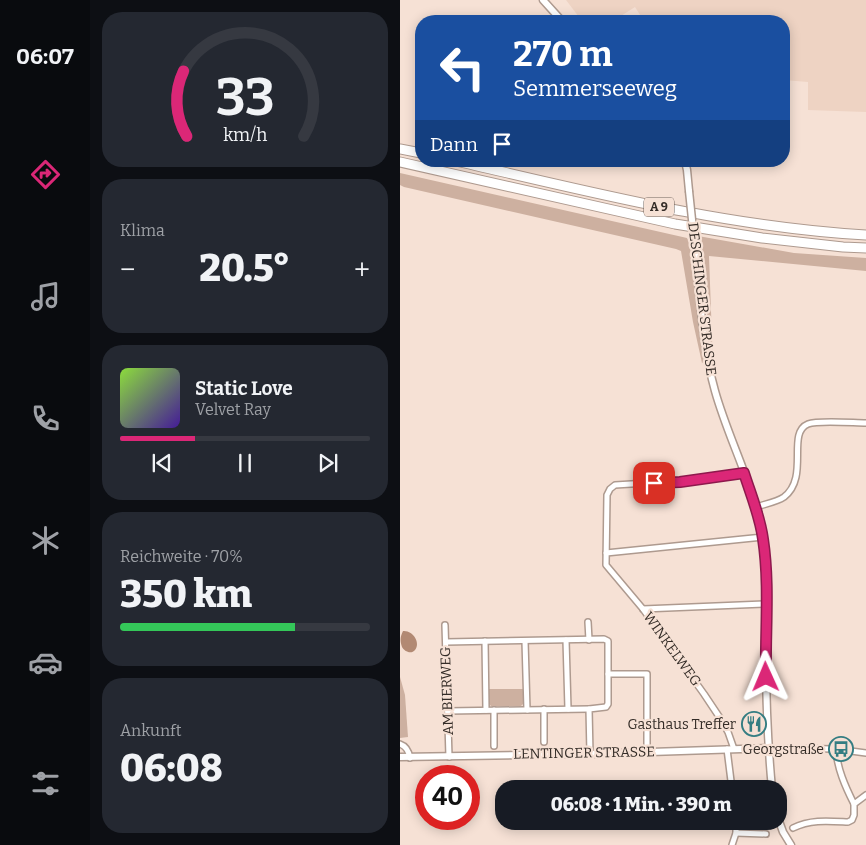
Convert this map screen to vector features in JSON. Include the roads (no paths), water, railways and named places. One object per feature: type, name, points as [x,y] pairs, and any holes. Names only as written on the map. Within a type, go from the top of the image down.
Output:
[{"type":"highway","points":[[400,149],[415,153]]},
{"type":"highway","name":"A 9","points":[[400,162],[415,165]]},
{"type":"highway","name":"A 9","points":[[422,167],[675,224],[762,238],[866,248]]},
{"type":"highway","name":"A 9","points":[[483,167],[677,211],[764,225],[866,235]]},
{"type":"street","points":[[543,0],[557,15]]},
{"type":"street","name":"DESCHINGER STRASSE","points":[[686,167],[705,344],[710,370],[715,392],[756,507],[763,537],[767,578],[766,661],[771,780]]},
{"type":"street","points":[[756,507],[784,497],[795,482],[798,433],[803,427],[807,424],[819,423],[866,423]]},
{"type":"street","points":[[744,473],[680,482],[615,484],[607,495],[606,553],[763,537]]},
{"type":"street","name":"WINKELWEG","points":[[606,553],[606,565],[643,609],[728,732],[731,749],[732,780]]},
{"type":"street","points":[[643,609],[767,604]]},
{"type":"street","points":[[588,622],[589,640]]},
{"type":"street","name":"AM BIERWEG","points":[[446,625],[449,757]]},
{"type":"street","points":[[446,642],[604,639],[608,641],[608,704],[606,707],[589,709],[448,711]]},
{"type":"street","points":[[566,640],[568,709]]},
{"type":"street","points":[[525,641],[527,710]]},
{"type":"street","points":[[485,642],[486,710]]},
{"type":"street","points":[[608,674],[647,674],[648,752]]},
{"type":"street","points":[[544,709],[544,742]]},
{"type":"street","points":[[589,709],[590,754]]},
{"type":"street","points":[[494,710],[494,746]]},
{"type":"street","points":[[400,744],[407,750],[410,758]]},
{"type":"street","points":[[769,748],[836,749],[866,753]]},
{"type":"street","name":"LENTINGER STRASSE","points":[[400,757],[590,754],[769,748]]},
{"type":"street","points":[[793,828],[804,823],[822,821],[848,822],[852,820],[854,804],[839,769],[836,749]]},
{"type":"street","points":[[854,804],[866,795]]},
{"type":"street","points":[[781,830],[791,845]]},
{"type":"street","points":[[732,845],[736,833],[766,834]]},
{"type":"place","name":"Gasthaus Treffer","points":[[754,724]]},
{"type":"place","name":"Georgstraße","points":[[841,749]]}]
